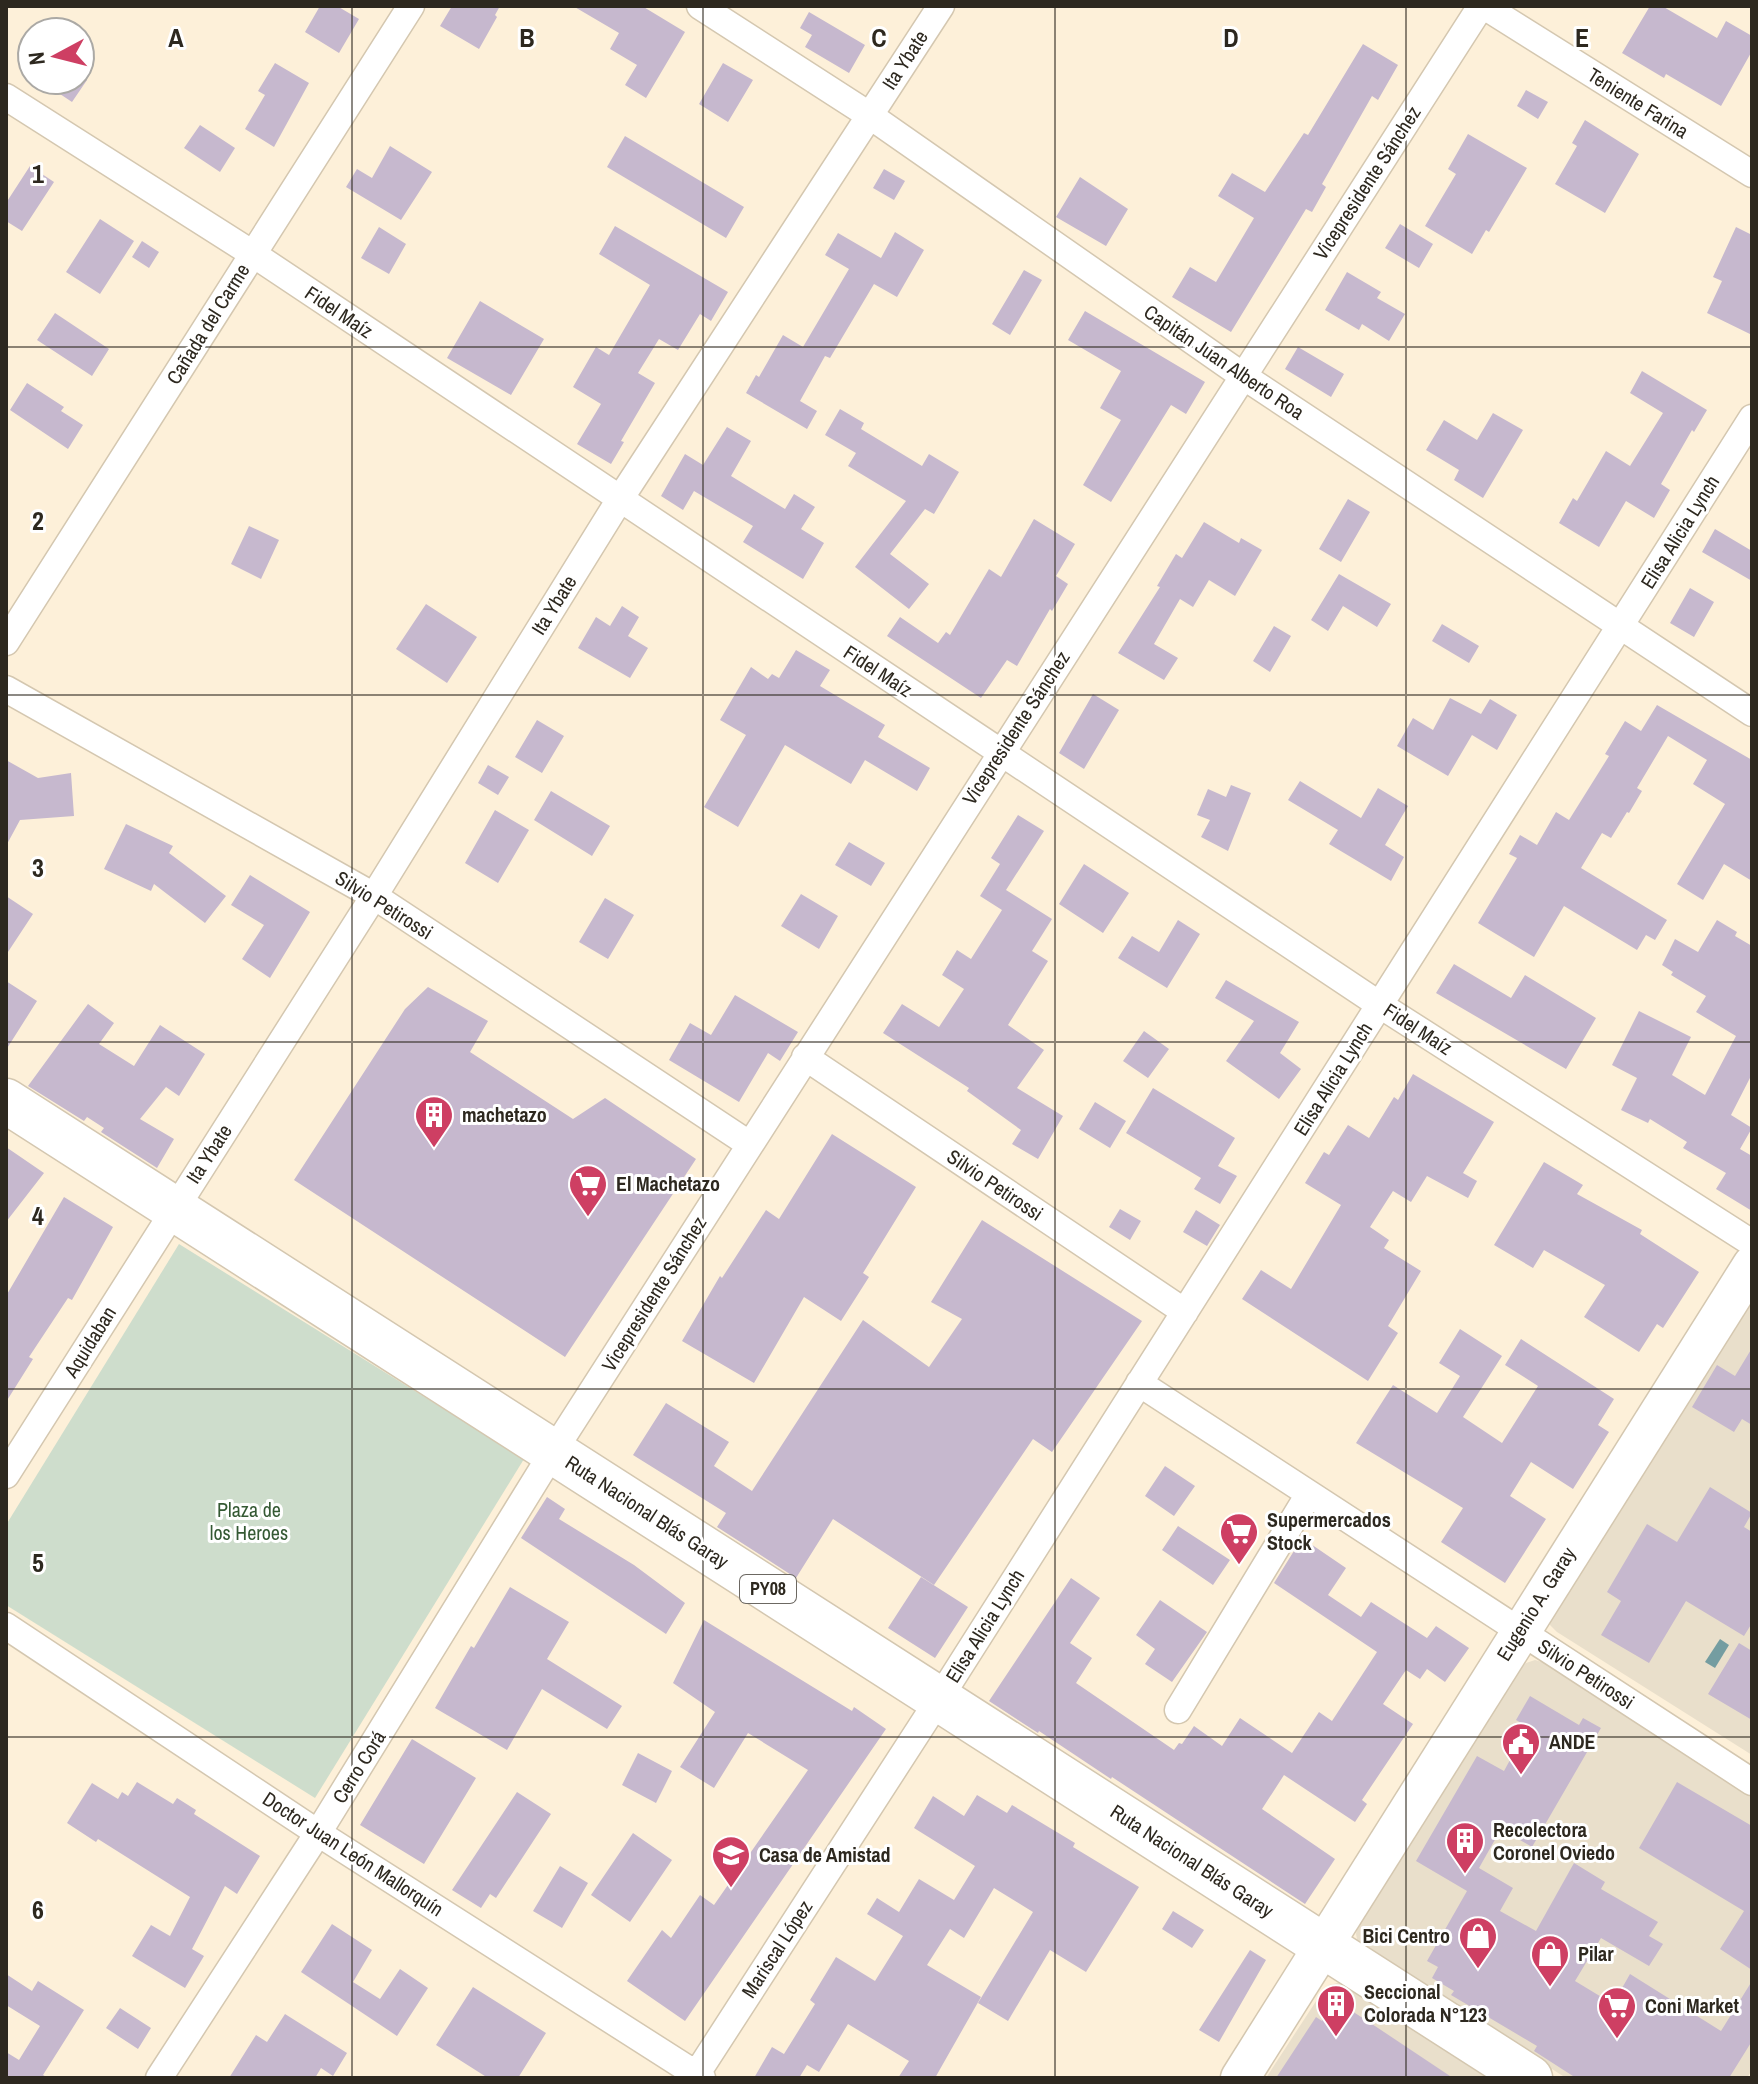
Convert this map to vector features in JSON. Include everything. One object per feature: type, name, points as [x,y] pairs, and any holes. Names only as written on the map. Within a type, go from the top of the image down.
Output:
[{"type":"highway","name":"Ruta Nacional Blás Garay","points":[[6,1101],[1530,2078]]},
{"type":"street","name":"Cañada del Carme","points":[[10,628],[411,6]]},
{"type":"street","name":"Capitán Juan Alberto Roa","points":[[700,6],[869,115],[1243,376],[1752,713]]},
{"type":"street","name":"Ita Ybate","points":[[174,1208],[374,896],[620,499],[941,6]]},
{"type":"street","name":"Teniente Farina","points":[[1482,6],[1752,174]]},
{"type":"street","name":"Vicepresidente Sánchez","points":[[553,1452],[1000,751],[1482,6]]},
{"type":"street","name":"Fidel Maíz","points":[[6,97],[253,254],[1380,1005],[1752,1243]]},
{"type":"street","name":"Elisa Alicia Lynch","points":[[939,1699],[1752,418]]},
{"type":"street","name":"Silvio Petirossi","points":[[6,689],[374,896],[749,1144]]},
{"type":"street","name":"Silvio Petirossi","points":[[805,1057],[1185,1312]]},
{"type":"street","name":"Aquidaban","points":[[6,1475],[174,1208]]},
{"type":"street","name":"Eugenio A. Garay","points":[[1240,2078],[1519,1630],[1752,1265]]},
{"type":"street","name":"Silvio Petirossi","points":[[1139,1383],[1752,1782]]},
{"type":"street","name":"Cerro Corá","points":[[159,2078],[318,1833],[553,1452]]},
{"type":"street","points":[[1178,1710],[1309,1494]]},
{"type":"street","name":"Doctor Juan León Mallorquín","points":[[6,1626],[318,1833],[697,2077]]},
{"type":"street","name":"Mariscal López","points":[[697,2077],[939,1699]]},
{"type":"shaded area","points":[[1752,1291],[1752,1755],[1557,1632],[1550,1625],[1548,1616]]},
{"type":"shaded area","points":[[1535,1660],[1545,1663],[1752,1795],[1752,2070],[1747,2078],[1566,2078],[1358,1944],[1358,1925],[1519,1669]]},
{"type":"shaded area","points":[[1338,1983],[1487,2078],[1266,2078],[1322,1992],[1329,1985]]},
{"type":"green space","name":"Plaza de los Heroes","points":[[179,1244],[524,1459],[315,1798],[6,1605],[6,1525]]},
{"type":"water","points":[[1720,1639],[1729,1645],[1715,1668],[1705,1662]]},
{"type":"building","points":[[320,6],[337,6],[359,19],[339,53],[305,32]]},
{"type":"building","points":[[452,6],[500,6],[479,49],[440,26]]},
{"type":"building","points":[[573,6],[642,6],[685,32],[646,98],[625,85],[637,65],[610,49],[619,33]]},
{"type":"building","points":[[1650,6],[1662,6],[1717,38],[1726,21],[1752,36],[1752,51],[1721,106],[1622,53]]},
{"type":"building","points":[[809,12],[865,45],[849,73],[805,47],[812,35],[800,28]]},
{"type":"building","points":[[1363,44],[1398,65],[1378,100],[1372,96],[1322,184],[1326,187],[1312,212],[1306,209],[1231,332],[1172,297],[1190,267],[1216,282],[1254,218],[1218,196],[1232,173],[1265,192],[1304,133],[1308,135]]},
{"type":"building","points":[[275,63],[309,83],[274,147],[245,129],[265,95],[258,91]]},
{"type":"building","points":[[723,63],[753,80],[728,122],[699,104]]},
{"type":"building","points":[[1526,90],[1548,102],[1538,119],[1517,106]]},
{"type":"building","points":[[1585,120],[1639,154],[1605,213],[1555,184],[1577,146],[1572,143]]},
{"type":"building","points":[[200,125],[235,148],[220,172],[184,148]]},
{"type":"building","points":[[1468,134],[1527,168],[1489,232],[1486,230],[1472,254],[1425,226],[1456,174],[1448,169]]},
{"type":"building","points":[[625,136],[744,207],[726,238],[607,167]]},
{"type":"building","points":[[390,146],[432,172],[401,220],[346,187],[357,169],[372,178]]},
{"type":"building","points":[[30,166],[54,182],[22,231],[6,221],[6,203]]},
{"type":"building","points":[[884,169],[905,181],[894,200],[873,188]]},
{"type":"building","points":[[1080,177],[1128,209],[1106,246],[1056,217]]},
{"type":"building","points":[[100,219],[134,241],[100,294],[66,272]]},
{"type":"building","points":[[1400,224],[1433,244],[1419,268],[1385,248]]},
{"type":"building","points":[[615,226],[728,292],[711,321],[700,314],[678,350],[659,339],[638,373],[655,383],[611,464],[577,444],[601,404],[573,387],[596,347],[609,355],[650,285],[599,254]]},
{"type":"building","points":[[379,227],[406,244],[389,274],[361,258]]},
{"type":"building","points":[[1736,227],[1752,235],[1752,335],[1707,313],[1722,281],[1713,277]]},
{"type":"building","points":[[895,232],[924,250],[897,297],[874,284],[830,358],[825,356],[800,401],[817,411],[807,429],[746,393],[783,335],[803,347],[849,269],[825,255],[838,233],[881,258]]},
{"type":"building","points":[[142,241],[159,252],[149,268],[132,257]]},
{"type":"building","points":[[1024,270],[1042,280],[1010,335],[992,324]]},
{"type":"building","points":[[1347,272],[1381,292],[1377,298],[1405,314],[1389,341],[1362,324],[1359,330],[1325,310]]},
{"type":"building","points":[[480,301],[544,339],[511,395],[447,358]]},
{"type":"building","points":[[1085,311],[1205,382],[1186,414],[1171,405],[1111,502],[1083,485],[1121,420],[1100,408],[1121,371],[1068,340]]},
{"type":"building","points":[[55,313],[109,349],[92,376],[37,340]]},
{"type":"building","points":[[1298,347],[1344,374],[1331,397],[1285,369]]},
{"type":"building","points":[[1642,371],[1707,410],[1661,484],[1670,490],[1654,518],[1626,501],[1599,547],[1559,523],[1573,498],[1577,501],[1606,451],[1630,466],[1663,413],[1630,393]]},
{"type":"building","points":[[27,383],[64,407],[61,411],[83,425],[68,449],[10,410]]},
{"type":"building","points":[[840,409],[864,423],[861,429],[922,466],[929,454],[959,472],[934,514],[925,509],[890,554],[929,584],[909,609],[855,567],[906,501],[848,466],[856,453],[825,435]]},
{"type":"building","points":[[1493,413],[1523,430],[1483,498],[1454,480],[1459,470],[1426,450],[1444,420],[1477,440]]},
{"type":"building","points":[[727,427],[751,441],[731,476],[785,509],[794,494],[815,507],[801,529],[824,543],[803,579],[743,542],[753,526],[694,491],[683,510],[661,496],[685,454],[703,465]]},
{"type":"building","points":[[1348,499],[1370,512],[1341,562],[1319,549]]},
{"type":"building","points":[[1034,519],[1075,544],[1056,576],[1068,584],[1017,666],[1007,660],[981,698],[887,636],[900,617],[938,643],[946,632],[950,635],[989,569],[1001,577]]},
{"type":"building","points":[[1204,522],[1239,543],[1241,538],[1262,550],[1235,596],[1209,580],[1193,607],[1180,599],[1154,644],[1178,658],[1164,680],[1118,653],[1160,587],[1157,586],[1176,554],[1182,558]]},
{"type":"building","points":[[249,526],[279,540],[261,579],[231,564]]},
{"type":"building","points":[[1715,529],[1752,551],[1752,581],[1702,552]]},
{"type":"building","points":[[1339,574],[1391,604],[1377,627],[1343,606],[1328,631],[1311,620]]},
{"type":"building","points":[[1690,588],[1714,602],[1694,637],[1670,623]]},
{"type":"building","points":[[426,604],[477,637],[447,683],[396,649]]},
{"type":"building","points":[[622,606],[639,617],[628,636],[648,648],[630,678],[578,648],[596,617],[610,626]]},
{"type":"building","points":[[1442,624],[1479,646],[1469,663],[1432,641]]},
{"type":"building","points":[[1274,626],[1291,636],[1270,672],[1253,661]]},
{"type":"building","points":[[796,650],[830,670],[820,686],[885,725],[878,737],[930,768],[917,791],[865,760],[851,784],[785,745],[738,827],[704,807],[746,735],[720,720],[751,667],[768,679],[772,674],[779,678]]},
{"type":"building","points":[[1093,694],[1119,710],[1084,769],[1059,753]]},
{"type":"building","points":[[1450,698],[1481,714],[1490,699],[1517,715],[1497,750],[1472,735],[1448,776],[1397,746],[1413,718],[1433,730]]},
{"type":"building","points":[[1657,705],[1752,760],[1752,881],[1724,864],[1703,900],[1677,884],[1725,804],[1693,784],[1707,760],[1668,736],[1637,788],[1642,791],[1629,813],[1611,838],[1602,833],[1581,868],[1667,920],[1655,940],[1646,935],[1637,950],[1564,906],[1534,957],[1478,923],[1517,858],[1509,854],[1520,835],[1537,845],[1556,812],[1569,820],[1609,756],[1605,754],[1625,721],[1641,731]]},
{"type":"building","points":[[537,720],[564,736],[542,773],[515,757]]},
{"type":"building","points":[[6,760],[38,778],[71,773],[74,816],[20,820],[6,846]]},
{"type":"building","points":[[488,765],[509,777],[498,795],[478,783]]},
{"type":"building","points":[[1300,781],[1361,818],[1378,788],[1408,806],[1385,845],[1404,857],[1391,881],[1329,844],[1338,830],[1288,800]]},
{"type":"building","points":[[1231,785],[1251,793],[1228,851],[1201,837],[1210,820],[1197,815],[1208,789],[1226,797]]},
{"type":"building","points":[[551,791],[610,826],[592,856],[534,820]]},
{"type":"building","points":[[495,810],[529,830],[498,883],[465,863]]},
{"type":"building","points":[[1018,815],[1044,831],[1006,890],[1052,919],[1032,951],[1048,961],[1008,1025],[1044,1050],[1017,1088],[1063,1116],[1038,1159],[1012,1144],[1021,1130],[967,1091],[969,1088],[883,1033],[902,1004],[939,1027],[964,989],[942,975],[957,950],[971,959],[1002,910],[980,896],[1000,864],[991,858]]},
{"type":"building","points":[[126,824],[173,846],[169,853],[226,896],[205,923],[154,884],[151,891],[104,869]]},
{"type":"building","points":[[849,842],[885,863],[871,886],[835,865]]},
{"type":"building","points":[[1084,864],[1129,893],[1103,933],[1059,904]]},
{"type":"building","points":[[250,875],[310,912],[270,978],[242,959],[264,925],[231,905]]},
{"type":"building","points":[[801,894],[838,916],[819,949],[781,926]]},
{"type":"building","points":[[6,896],[33,914],[6,955]]},
{"type":"building","points":[[605,898],[634,915],[608,959],[579,942]]},
{"type":"building","points":[[1178,920],[1200,934],[1167,988],[1118,958],[1132,936],[1159,952]]},
{"type":"building","points":[[1717,920],[1752,946],[1752,1074],[1731,1115],[1752,1128],[1740,1149],[1752,1156],[1752,1211],[1716,1189],[1726,1173],[1683,1148],[1687,1142],[1650,1119],[1648,1123],[1621,1110],[1637,1078],[1612,1065],[1639,1011],[1691,1037],[1672,1075],[1705,1095],[1736,1036],[1696,1012],[1706,996],[1671,975],[1673,972],[1662,965],[1675,939],[1698,952]]},
{"type":"building","points":[[1454,964],[1511,998],[1525,975],[1596,1018],[1566,1069],[1436,993]]},
{"type":"building","points":[[1226,980],[1299,1022],[1280,1053],[1301,1069],[1279,1099],[1226,1061],[1254,1021],[1215,998]]},
{"type":"building","points":[[6,981],[37,1001],[6,1050]]},
{"type":"building","points":[[428,987],[488,1021],[470,1052],[573,1119],[605,1098],[696,1159],[565,1357],[294,1180],[405,1009]]},
{"type":"building","points":[[735,995],[798,1032],[780,1061],[768,1053],[739,1102],[669,1060],[690,1023],[711,1035]]},
{"type":"building","points":[[88,1004],[114,1023],[99,1044],[134,1066],[160,1025],[205,1054],[179,1096],[166,1087],[140,1119],[174,1139],[157,1168],[101,1132],[104,1128],[87,1117],[84,1121],[28,1086]]},
{"type":"building","points":[[1144,1031],[1169,1049],[1148,1078],[1123,1061]]},
{"type":"building","points":[[1413,1074],[1494,1122],[1463,1173],[1477,1181],[1468,1198],[1427,1176],[1411,1202],[1393,1191],[1370,1227],[1389,1240],[1384,1248],[1421,1271],[1388,1326],[1398,1333],[1368,1381],[1242,1299],[1261,1270],[1291,1289],[1341,1205],[1305,1183],[1324,1152],[1329,1155],[1348,1125],[1369,1138],[1394,1097],[1398,1100]]},
{"type":"building","points":[[1153,1088],[1235,1138],[1218,1166],[1237,1176],[1220,1204],[1194,1189],[1201,1178],[1126,1133]]},
{"type":"building","points":[[1095,1102],[1126,1121],[1110,1148],[1079,1129]]},
{"type":"building","points":[[832,1134],[916,1187],[863,1273],[869,1277],[841,1321],[804,1297],[754,1383],[682,1341],[720,1276],[722,1278],[766,1210],[779,1219]]},
{"type":"building","points":[[6,1147],[44,1173],[6,1222]]},
{"type":"building","points":[[1544,1162],[1583,1185],[1577,1194],[1642,1230],[1640,1234],[1699,1272],[1663,1328],[1657,1324],[1639,1352],[1584,1317],[1605,1285],[1544,1250],[1533,1268],[1494,1245]]},
{"type":"building","points":[[64,1197],[113,1227],[72,1300],[68,1298],[29,1357],[33,1359],[6,1402],[6,1296]]},
{"type":"building","points":[[1120,1209],[1141,1221],[1130,1240],[1109,1227]]},
{"type":"building","points":[[1196,1210],[1220,1225],[1207,1246],[1183,1232]]},
{"type":"building","points":[[982,1220],[1142,1321],[1052,1452],[1033,1439],[934,1585],[833,1519],[796,1578],[717,1527],[726,1513],[633,1455],[666,1403],[729,1442],[714,1466],[752,1491],[863,1320],[929,1367],[962,1319],[931,1302]]},
{"type":"building","points":[[1460,1329],[1502,1356],[1463,1417],[1502,1443],[1538,1386],[1505,1365],[1521,1339],[1614,1399],[1598,1425],[1609,1432],[1573,1489],[1531,1462],[1510,1496],[1546,1519],[1505,1583],[1441,1542],[1463,1508],[1356,1443],[1393,1385],[1437,1413],[1460,1376],[1439,1363]]},
{"type":"building","points":[[1752,1348],[1752,1425],[1742,1419],[1734,1432],[1692,1407],[1717,1365],[1735,1376]]},
{"type":"building","points":[[1165,1466],[1195,1486],[1174,1516],[1145,1496]]},
{"type":"building","points":[[1710,1487],[1752,1513],[1744,1527],[1752,1532],[1752,1623],[1744,1636],[1686,1601],[1649,1663],[1601,1635],[1621,1601],[1607,1592],[1647,1524],[1677,1542]]},
{"type":"building","points":[[547,1497],[565,1509],[559,1519],[634,1565],[685,1603],[666,1634],[521,1538]]},
{"type":"building","points":[[1178,1526],[1230,1560],[1213,1585],[1162,1550]]},
{"type":"building","points":[[1302,1538],[1346,1568],[1328,1595],[1361,1617],[1371,1602],[1427,1638],[1436,1626],[1469,1648],[1445,1682],[1427,1669],[1420,1679],[1406,1670],[1383,1704],[1413,1724],[1362,1800],[1367,1804],[1355,1822],[1284,1775],[1262,1809],[1335,1859],[1305,1904],[1112,1777],[989,1701],[1071,1578],[1100,1598],[1070,1643],[1092,1658],[1076,1683],[1174,1750],[1194,1726],[1222,1746],[1240,1718],[1292,1753],[1319,1712],[1332,1721],[1377,1652],[1274,1583]]},
{"type":"building","points":[[921,1577],[968,1607],[935,1658],[888,1628]]},
{"type":"building","points":[[510,1587],[569,1622],[547,1659],[622,1706],[607,1729],[542,1689],[507,1750],[435,1708]]},
{"type":"building","points":[[1160,1600],[1207,1632],[1172,1682],[1145,1664],[1155,1649],[1136,1635]]},
{"type":"building","points":[[704,1620],[852,1711],[854,1707],[886,1729],[685,2021],[627,1981],[662,1930],[671,1938],[700,1895],[714,1905],[808,1770],[748,1733],[714,1788],[680,1767],[715,1712],[673,1683]]},
{"type":"building","points":[[1739,1643],[1752,1651],[1752,1720],[1708,1694]]},
{"type":"building","points":[[1530,1696],[1579,1725],[1583,1718],[1601,1728],[1532,1847],[1501,1829],[1479,1868],[1513,1888],[1500,1911],[1536,1931],[1574,1863],[1605,1882],[1601,1889],[1658,1922],[1649,1936],[1663,1944],[1649,1966],[1601,1938],[1575,1981],[1613,2004],[1630,1974],[1721,2031],[1752,1981],[1752,2041],[1729,2078],[1576,2078],[1534,2051],[1537,2046],[1451,1995],[1454,1991],[1432,1978],[1438,1967],[1427,1961],[1467,1891],[1416,1861],[1477,1756],[1504,1771],[1528,1727],[1516,1720]]},
{"type":"building","points":[[412,1739],[476,1778],[424,1864],[360,1825]]},
{"type":"building","points":[[638,1753],[672,1771],[656,1803],[622,1785]]},
{"type":"building","points":[[137,1782],[173,1804],[177,1798],[196,1810],[194,1814],[260,1856],[237,1894],[225,1886],[192,1949],[204,1956],[185,1988],[132,1956],[151,1925],[170,1936],[190,1897],[67,1823],[92,1783],[118,1799],[122,1792],[128,1796]]},
{"type":"building","points":[[1677,1782],[1752,1826],[1752,1970],[1720,1949],[1744,1911],[1639,1848]]},
{"type":"building","points":[[517,1792],[551,1814],[496,1898],[490,1894],[481,1908],[452,1890]]},
{"type":"building","points":[[977,1795],[1007,1813],[1012,1805],[1139,1887],[1086,1972],[1050,1950],[1008,2021],[978,2003],[1033,1912],[994,1888],[964,1938],[950,1929],[927,1965],[981,1997],[935,2078],[898,2078],[909,2061],[848,2024],[819,2072],[807,2065],[799,2078],[754,2078],[772,2047],[784,2054],[815,2004],[810,2000],[836,1957],[875,1981],[903,1936],[867,1914],[877,1898],[899,1912],[919,1879],[954,1900],[975,1866],[914,1828],[933,1796],[964,1816]]},
{"type":"building","points":[[633,1833],[672,1860],[630,1922],[591,1895]]},
{"type":"building","points":[[560,1866],[588,1883],[562,1928],[533,1911]]},
{"type":"building","points":[[1173,1911],[1204,1930],[1192,1948],[1162,1929]]},
{"type":"building","points":[[332,1924],[372,1950],[353,1982],[380,1999],[400,1969],[428,1988],[397,2036],[301,1972]]},
{"type":"building","points":[[1250,1950],[1266,1960],[1219,2042],[1199,2030]]},
{"type":"building","points":[[6,1974],[32,1991],[38,1981],[84,2010],[43,2075],[48,2078],[6,2078],[6,2052],[19,2060],[40,2026],[6,2005]]},
{"type":"building","points":[[473,1987],[546,2033],[518,2078],[488,2078],[436,2045]]},
{"type":"building","name":"Seccional Colorada N°123","points":[[1335,2000],[1453,2078],[1276,2078],[1316,2017],[1322,2021]]},
{"type":"building","points":[[120,2008],[151,2028],[138,2049],[106,2028]]},
{"type":"building","points":[[285,2014],[347,2053],[333,2076],[321,2068],[315,2078],[229,2078],[256,2035],[267,2042]]},
{"type":"place","name":"machetazo","points":[[434,1149]]},
{"type":"place","name":"El Machetazo","points":[[588,1218]]},
{"type":"place","name":"Supermercados Stock","points":[[1239,1566]]},
{"type":"place","name":"ANDE","points":[[1521,1776]]},
{"type":"place","name":"Recolectora Coronel Oviedo","points":[[1465,1875]]},
{"type":"place","name":"Casa de Amistad","points":[[731,1889]]},
{"type":"place","name":"Bici Centro","points":[[1478,1970]]},
{"type":"place","name":"Pilar","points":[[1550,1988]]},
{"type":"place","name":"Seccional Colorada N°123","points":[[1336,2038]]},
{"type":"place","name":"Coni Market","points":[[1617,2040]]}]
